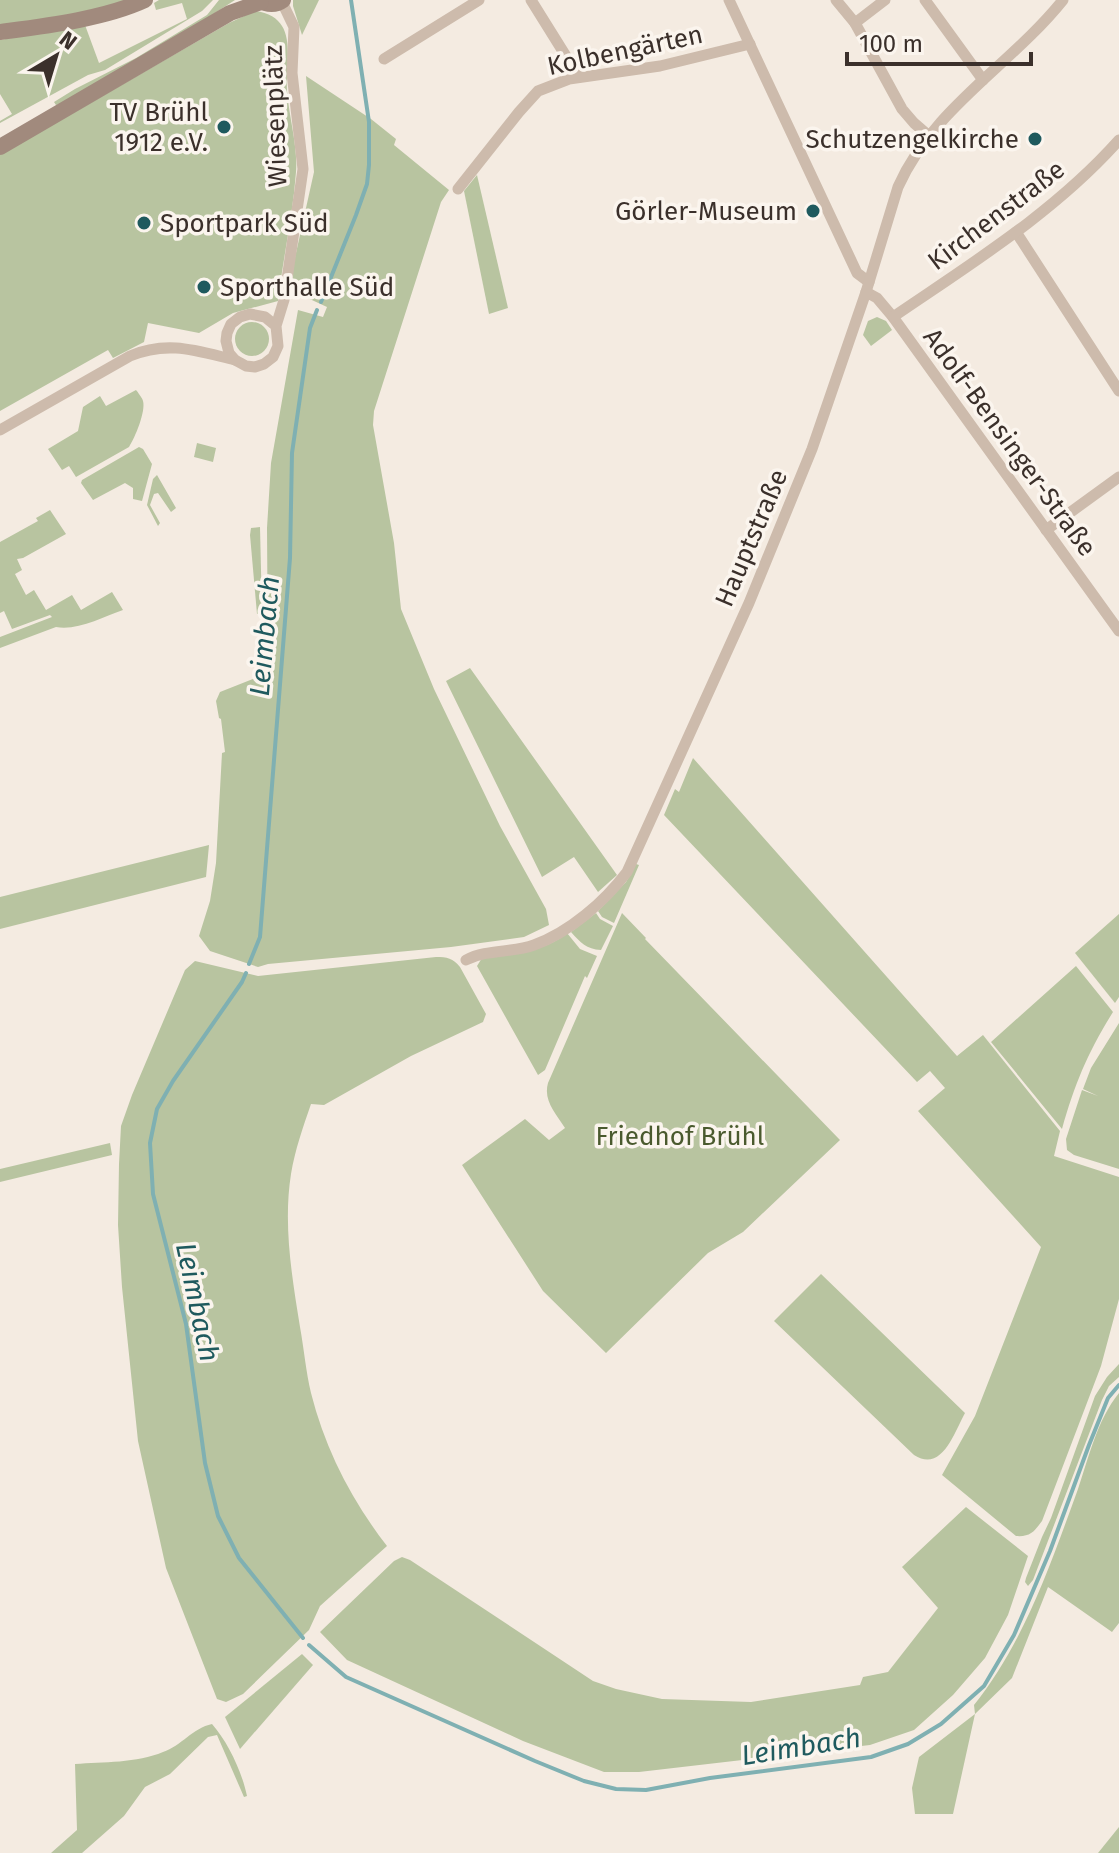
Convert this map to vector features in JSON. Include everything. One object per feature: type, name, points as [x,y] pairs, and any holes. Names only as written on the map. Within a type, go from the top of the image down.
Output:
[{"type":"street","points":[[0,32],[102,14],[145,0]]},
{"type":"street","points":[[230,13],[242,0]]},
{"type":"street","points":[[384,59],[479,0]]},
{"type":"street","points":[[531,0],[579,77]]},
{"type":"street","name":"Adolf-Bensinger-Straße","points":[[729,0],[857,273],[893,317],[1119,631]]},
{"type":"street","points":[[836,0],[855,23],[902,109],[929,136]]},
{"type":"street","points":[[855,23],[885,0]]},
{"type":"street","points":[[925,0],[983,80]]},
{"type":"street","name":"Hauptstraße","points":[[466,960],[475,955],[533,945],[564,929],[610,894],[633,863],[749,603],[800,479],[868,287],[905,170],[959,101],[1036,31],[1063,0]]},
{"type":"street","points":[[0,147],[230,13],[259,1],[268,4],[282,1]]},
{"type":"street","name":"Wiesenplätz","points":[[0,430],[144,350],[177,347],[255,367],[273,357],[278,346],[276,326],[284,300],[303,169],[292,73],[294,27],[282,1]]},
{"type":"street","name":"Kolbengärten","points":[[458,189],[538,91],[579,77],[660,66],[750,44]]},
{"type":"street","name":"Kirchenstraße","points":[[893,317],[1016,232],[1096,166],[1119,140]]},
{"type":"street","points":[[1016,232],[1119,391]]},
{"type":"street","points":[[235,360],[229,353],[226,341],[231,324],[250,314],[265,317],[276,326]]},
{"type":"street","points":[[1046,530],[1119,477]]},
{"type":"green space","points":[[0,0],[130,0],[90,11],[0,26]]},
{"type":"green space","points":[[159,0],[213,0],[202,11],[105,70],[88,75],[0,123],[12,114],[0,94],[0,40],[85,25],[99,63],[187,19],[182,3],[156,10],[154,3]]},
{"type":"green space","points":[[219,0],[235,0],[62,104],[56,105],[54,102],[207,15]]},
{"type":"green space","points":[[293,0],[319,0],[302,35],[293,6]]},
{"type":"green space","name":"Sportpark Süd","points":[[255,11],[279,22],[287,41],[287,91],[296,152],[293,204],[278,301],[233,313],[199,333],[148,323],[144,342],[113,358],[108,350],[0,411],[0,155]]},
{"type":"green space","points":[[306,76],[371,119],[396,139],[394,145],[449,190],[441,202],[374,411],[373,425],[394,543],[401,609],[434,689],[500,826],[546,909],[549,925],[524,937],[258,967],[210,951],[199,936],[210,901],[216,863],[222,753],[225,752],[216,701],[220,692],[268,673],[267,528],[271,463],[298,310],[323,317],[327,307],[288,289],[314,172]]},
{"type":"green space","points":[[477,175],[508,308],[489,314],[464,191]]},
{"type":"green space","points":[[877,317],[886,321],[892,330],[871,346],[863,335],[868,321]]},
{"type":"green space","points":[[252,322],[264,327],[269,339],[264,351],[252,356],[240,351],[235,339],[240,327]]},
{"type":"green space","points":[[136,390],[144,405],[129,447],[76,477],[69,466],[62,470],[48,449],[78,431],[83,407],[100,396],[106,406]]},
{"type":"green space","points":[[197,443],[216,448],[213,462],[194,457]]},
{"type":"green space","points":[[139,447],[152,464],[142,501],[133,499],[133,488],[125,483],[93,500],[82,480]]},
{"type":"green space","points":[[157,475],[176,508],[171,512],[158,493],[154,494],[150,505],[160,523],[158,526],[147,505],[153,479]]},
{"type":"green space","points":[[50,510],[66,534],[17,559],[22,570],[15,574],[26,595],[34,590],[46,610],[72,595],[81,610],[112,592],[123,610],[81,625],[56,627],[0,648],[0,637],[52,617],[50,615],[12,629],[4,611],[0,613],[0,542],[38,521],[36,518]]},
{"type":"green space","points":[[260,527],[262,613],[257,614],[250,535],[251,528]]},
{"type":"green space","points":[[470,668],[617,875],[598,892],[574,857],[542,877],[446,681]]},
{"type":"green space","points":[[693,758],[957,1056],[983,1035],[1060,1131],[1054,1156],[1119,1177],[1119,1299],[1101,1366],[1042,1521],[1028,1535],[1016,1536],[942,1475],[975,1416],[1041,1247],[918,1111],[945,1088],[930,1071],[917,1082],[664,815],[675,789],[679,792]]},
{"type":"green space","points":[[209,845],[206,877],[0,929],[0,897]]},
{"type":"green space","points":[[636,864],[639,865],[614,923],[602,917],[598,911],[626,882]]},
{"type":"green space","points":[[596,913],[613,926],[601,950],[584,945],[571,932]]},
{"type":"green space","name":"Friedhof Brühl","points":[[622,913],[840,1140],[743,1232],[708,1253],[606,1353],[543,1291],[462,1165],[525,1119],[549,1140],[565,1128],[547,1096],[548,1083]]},
{"type":"green space","points":[[1119,914],[1119,997],[1115,1003],[1075,953]]},
{"type":"green space","points":[[567,933],[580,949],[597,956],[587,978],[585,976],[545,1070],[538,1075],[477,966],[482,958],[537,949]]},
{"type":"green space","points":[[436,957],[450,959],[460,967],[486,1014],[483,1022],[411,1056],[324,1105],[311,1104],[295,1156],[289,1193],[288,1232],[292,1270],[311,1393],[341,1474],[387,1546],[320,1606],[309,1630],[243,1694],[226,1702],[217,1699],[166,1568],[138,1441],[118,1225],[121,1126],[185,970],[195,961],[258,976]]},
{"type":"green space","points":[[1076,966],[1113,1012],[1083,1068],[1062,1129],[991,1042]]},
{"type":"green space","points":[[1119,1023],[1119,1169],[1074,1155],[1067,1150],[1066,1139],[1082,1090],[1098,1096],[1083,1089],[1091,1068]]},
{"type":"green space","points":[[110,1143],[112,1155],[0,1182],[0,1169]]},
{"type":"green space","points":[[821,1274],[965,1413],[940,1455],[924,1459],[914,1455],[774,1321]]},
{"type":"green space","points":[[1119,1364],[1119,1377],[1109,1386],[1102,1400],[1033,1580],[1028,1586],[1026,1578],[1095,1396]]},
{"type":"green space","points":[[1119,1393],[1119,1623],[1112,1632],[1048,1587],[1012,1678],[975,1714],[974,1705],[1008,1656],[1035,1602],[1099,1427]]},
{"type":"green space","points":[[966,1507],[1028,1556],[1008,1615],[985,1658],[953,1695],[914,1730],[870,1745],[639,1772],[604,1772],[523,1741],[347,1660],[320,1632],[394,1561],[402,1557],[593,1681],[616,1689],[662,1699],[751,1702],[860,1685],[863,1677],[888,1672],[938,1608],[902,1567]]},
{"type":"green space","points":[[302,1654],[313,1665],[240,1749],[225,1717]]},
{"type":"green space","points":[[975,1714],[953,1814],[915,1814],[912,1788],[919,1757]]},
{"type":"green space","points":[[212,1724],[234,1758],[247,1796],[244,1797],[217,1735],[208,1737],[170,1774],[145,1787],[124,1816],[82,1853],[51,1853],[77,1830],[75,1764],[153,1756]]},
{"type":"green space","points":[[1119,1827],[1119,1853],[1098,1853]]},
{"type":"waterway","name":"Leimbach","points":[[321,302],[367,184],[369,165],[369,122],[351,0]]},
{"type":"waterway","name":"Leimbach","points":[[249,964],[260,937],[290,558],[292,453],[310,328],[317,310]]},
{"type":"waterway","name":"Leimbach","points":[[246,973],[157,1109],[150,1143],[153,1194],[186,1324],[205,1463],[218,1516],[239,1558],[303,1638]]},
{"type":"waterway","name":"Leimbach","points":[[309,1645],[346,1677],[535,1761],[584,1781],[616,1789],[646,1790],[710,1778],[871,1757],[908,1744],[941,1724],[984,1686],[1014,1635],[1050,1551],[1108,1398],[1119,1385]]},
{"type":"place","name":"TV Brühl 1912 e.V.","points":[[224,127]]},
{"type":"place","name":"Schutzengelkirche","points":[[1035,139]]},
{"type":"place","name":"Görler-Museum","points":[[813,211]]},
{"type":"place","name":"Sportpark Süd","points":[[144,223]]},
{"type":"place","name":"Sporthalle Süd","points":[[204,287]]}]
